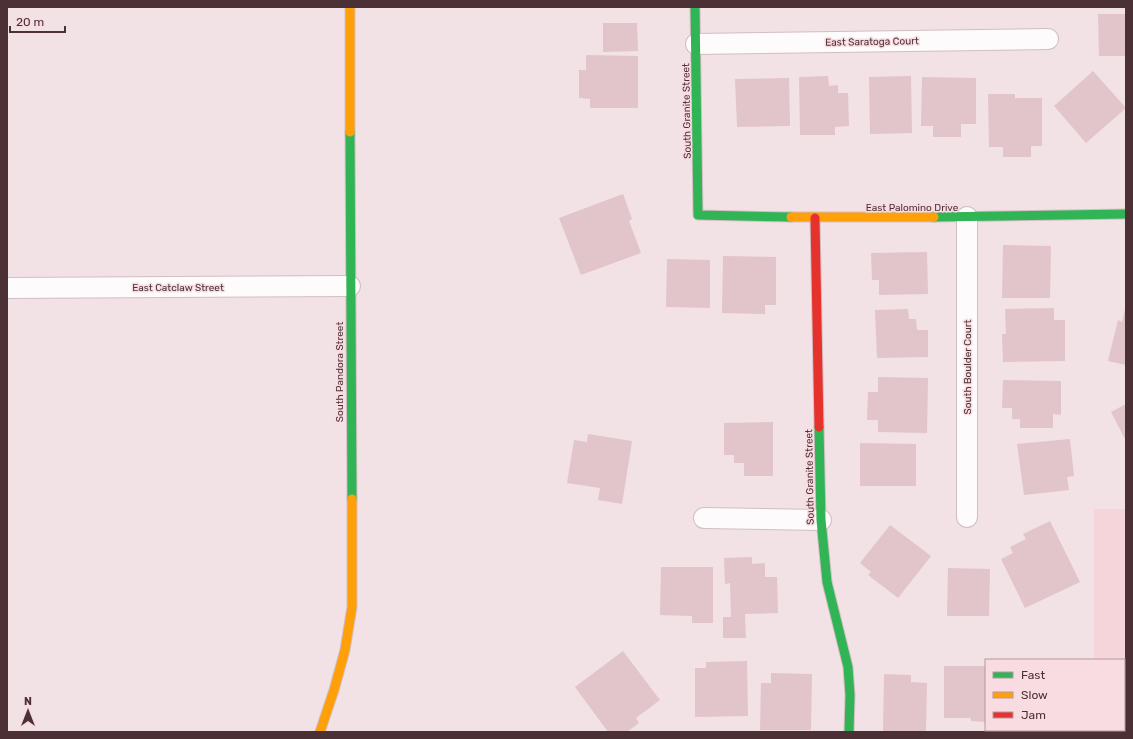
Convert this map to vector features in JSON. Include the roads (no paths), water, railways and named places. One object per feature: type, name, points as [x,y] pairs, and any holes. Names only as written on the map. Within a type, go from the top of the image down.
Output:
[{"type":"street","name":"South Pandora Street","points":[[320,732],[345,650],[352,607],[350,7]]},
{"type":"street","name":"South Granite Street","points":[[695,7],[698,215]]},
{"type":"street","name":"East Saratoga Court","points":[[696,44],[1048,39]]},
{"type":"street","name":"East Palomino Drive","points":[[698,215],[815,218],[1126,214]]},
{"type":"street","name":"South Boulder Court","points":[[967,217],[967,517]]},
{"type":"street","name":"South Granite Street","points":[[815,218],[821,520],[827,582],[848,667],[850,695],[849,732]]},
{"type":"street","name":"East Catclaw Street","points":[[7,288],[350,286]]},
{"type":"street","points":[[704,518],[821,520]]}]
